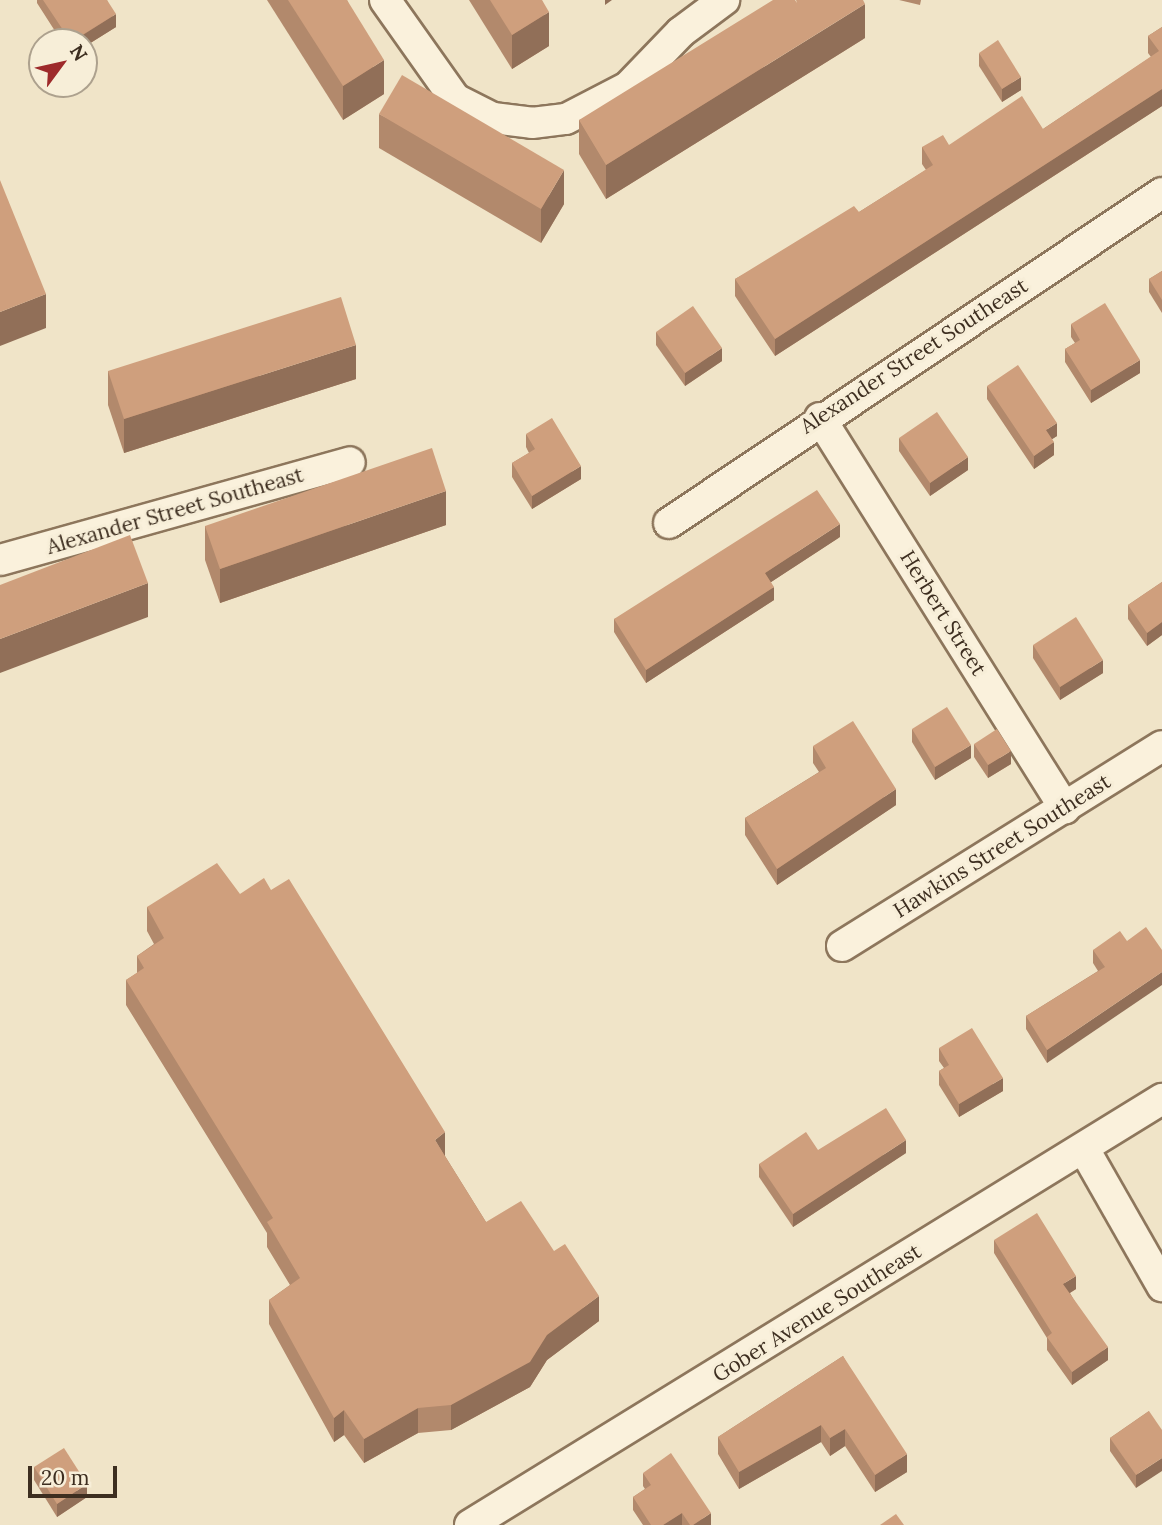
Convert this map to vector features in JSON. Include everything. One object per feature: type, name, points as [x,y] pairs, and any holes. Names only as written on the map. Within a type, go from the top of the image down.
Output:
[{"type":"street","points":[[385,0],[455,99],[494,118],[532,123],[566,119],[628,88],[681,32],[724,0]]},
{"type":"street","name":"Alexander Street Southeast","points":[[669,523],[820,418],[1162,193]]},
{"type":"street","name":"Herbert Street","points":[[820,418],[1065,808]]},
{"type":"street","name":"Alexander Street Southeast","points":[[0,560],[350,462]]},
{"type":"street","name":"Hawkins Street Southeast","points":[[842,946],[1162,746]]},
{"type":"street","name":"Gober Avenue Southeast","points":[[470,1525],[1084,1149],[1162,1098]]},
{"type":"street","points":[[1084,1149],[1162,1286]]},
{"type":"building","points":[[43,0],[107,0],[116,14],[94,28],[62,28]]},
{"type":"building","points":[[288,0],[347,0],[384,60],[343,86]]},
{"type":"building","points":[[490,0],[542,0],[549,12],[512,35]]},
{"type":"building","points":[[773,0],[795,0],[797,3],[796,0],[863,0],[865,4],[606,165],[579,120]]},
{"type":"building","points":[[1162,27],[1162,89],[775,339],[735,279],[854,206],[859,212],[933,165],[922,147],[943,135],[949,145],[1022,96],[1043,129],[1159,51],[1148,36]]},
{"type":"building","points":[[998,40],[1021,77],[1002,89],[979,53]]},
{"type":"building","points":[[402,75],[564,170],[541,209],[379,114]]},
{"type":"building","points":[[0,180],[46,294],[0,312]]},
{"type":"building","points":[[1162,271],[1162,300],[1149,279]]},
{"type":"building","points":[[341,297],[356,345],[124,419],[108,371]]},
{"type":"building","points":[[1105,303],[1140,360],[1091,390],[1065,349],[1080,340],[1071,324]]},
{"type":"building","points":[[693,306],[722,348],[685,373],[656,332]]},
{"type":"building","points":[[1018,365],[1057,423],[1046,430],[1054,442],[1034,456],[987,386]]},
{"type":"building","points":[[937,412],[968,457],[930,483],[899,438]]},
{"type":"building","points":[[552,418],[581,466],[532,496],[512,463],[535,449],[526,434]]},
{"type":"building","points":[[432,448],[446,491],[220,569],[205,526]]},
{"type":"building","points":[[817,490],[840,524],[765,573],[774,587],[646,670],[614,619]]},
{"type":"building","points":[[130,535],[148,583],[0,639],[0,585]]},
{"type":"building","points":[[1162,582],[1162,622],[1147,633],[1128,605]]},
{"type":"building","points":[[1076,617],[1103,660],[1060,687],[1033,645]]},
{"type":"building","points":[[947,707],[971,745],[935,767],[912,729]]},
{"type":"building","points":[[853,721],[896,789],[777,869],[745,818],[826,768],[813,746]]},
{"type":"building","points":[[997,729],[1011,751],[988,765],[974,744]]},
{"type":"building","points":[[217,863],[240,894],[264,878],[271,890],[289,879],[445,1132],[435,1140],[486,1222],[521,1201],[554,1251],[565,1244],[599,1296],[547,1335],[530,1362],[451,1405],[418,1408],[364,1439],[344,1410],[334,1418],[269,1300],[300,1278],[267,1222],[273,1218],[126,980],[144,968],[137,956],[164,938],[147,907]]},
{"type":"building","points":[[1146,927],[1162,950],[1162,972],[1047,1050],[1026,1016],[1105,967],[1093,950],[1120,931],[1127,941]]},
{"type":"building","points":[[972,1028],[1003,1078],[959,1104],[939,1071],[949,1065],[939,1048]]},
{"type":"building","points":[[886,1108],[906,1140],[793,1214],[759,1164],[806,1132],[818,1150]]},
{"type":"building","points":[[1037,1213],[1076,1276],[1063,1284],[1108,1347],[1072,1372],[1047,1337],[1052,1333],[994,1240]]},
{"type":"building","points":[[843,1356],[907,1454],[875,1475],[845,1429],[830,1438],[821,1425],[739,1472],[718,1437]]},
{"type":"building","points":[[1149,1411],[1162,1430],[1162,1458],[1136,1475],[1110,1438]]},
{"type":"building","points":[[64,1448],[87,1484],[57,1504],[34,1467]]},
{"type":"building","points":[[671,1453],[711,1513],[693,1525],[690,1525],[682,1513],[663,1525],[651,1525],[633,1497],[651,1485],[643,1473]]},
{"type":"building","points":[[896,1514],[904,1525],[880,1525]]}]
